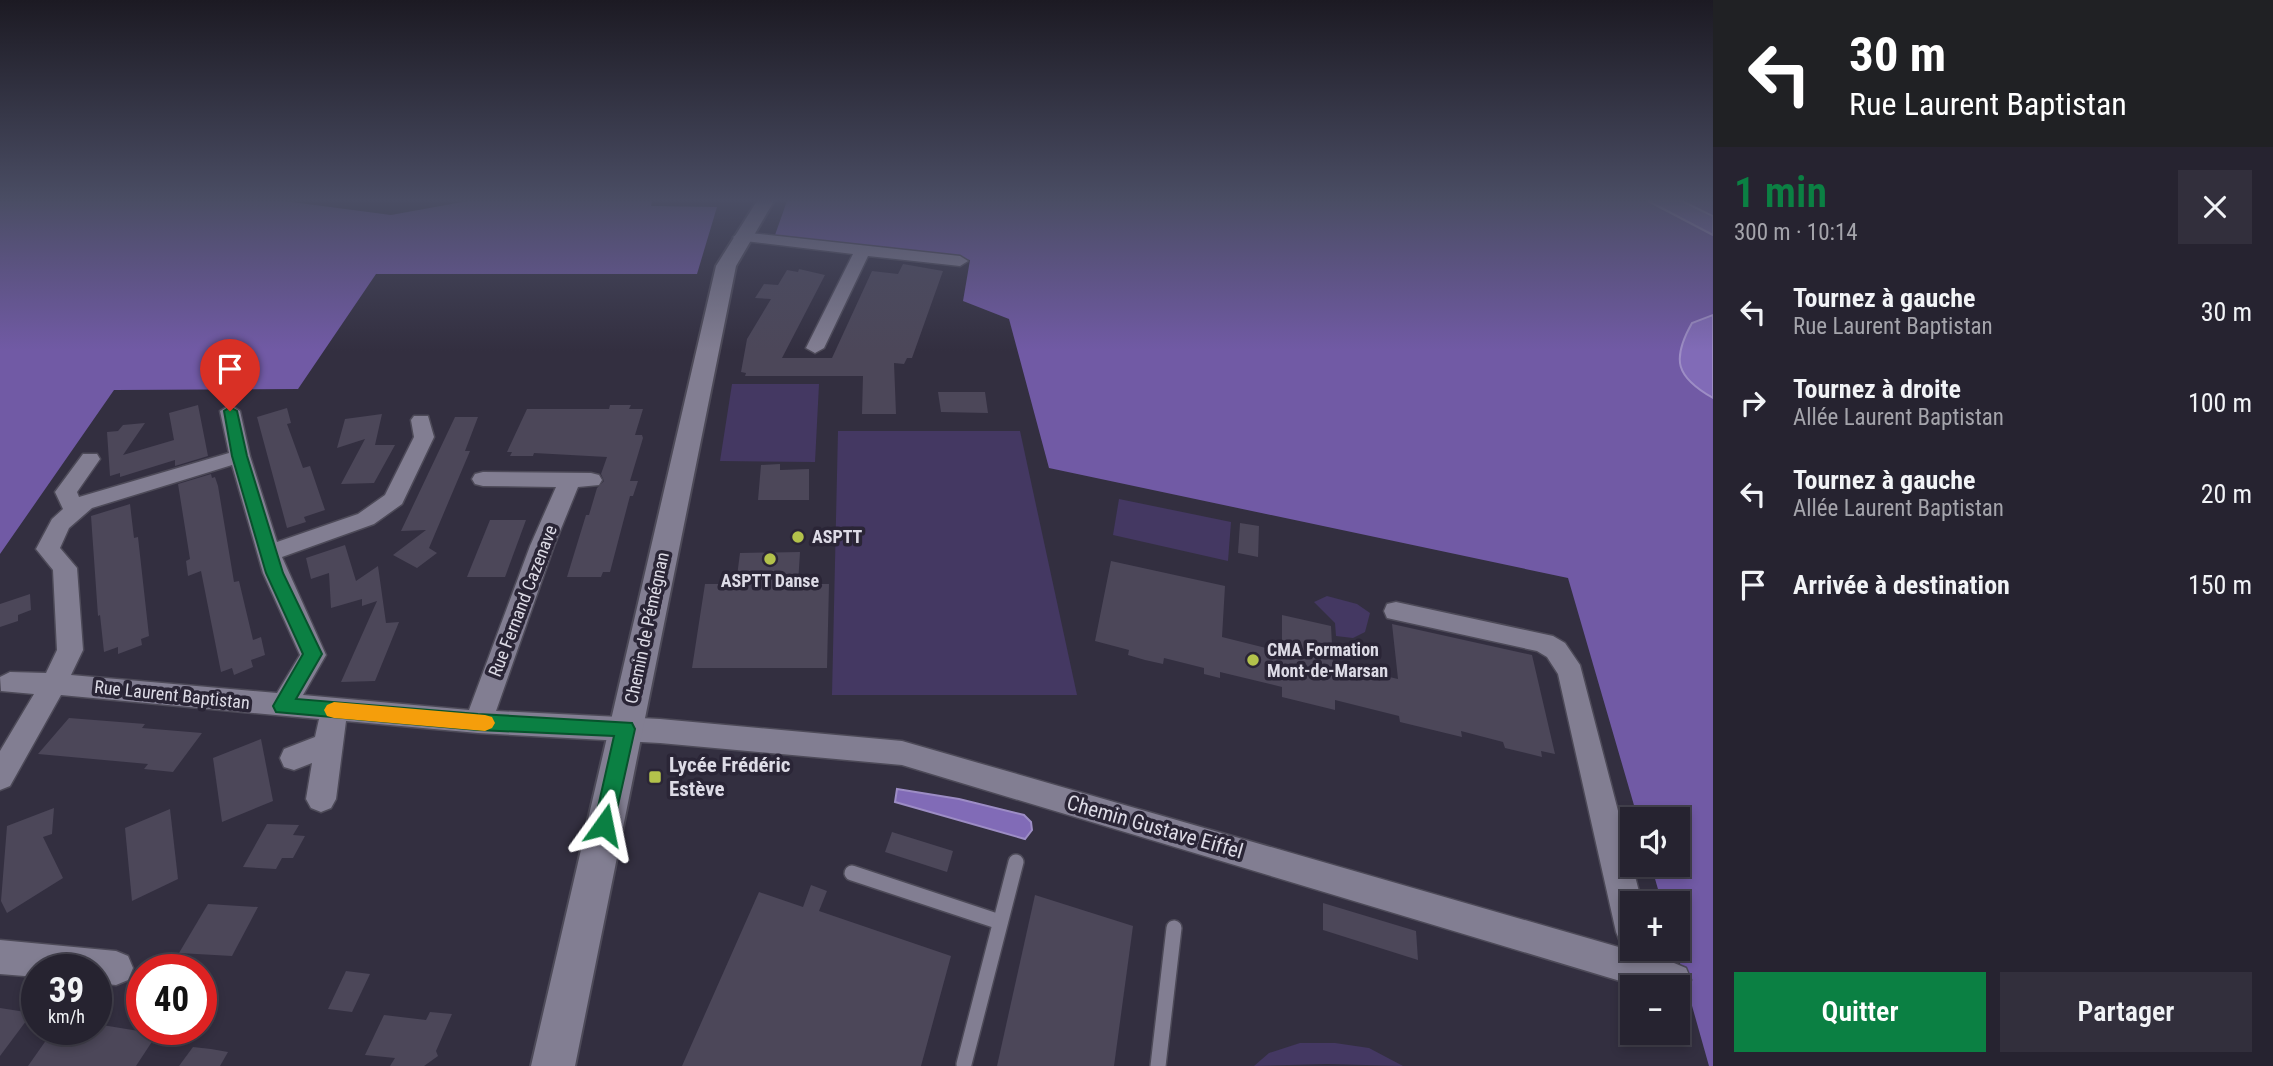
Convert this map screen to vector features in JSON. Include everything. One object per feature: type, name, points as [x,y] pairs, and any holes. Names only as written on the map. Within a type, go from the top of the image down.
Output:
[{"type":"street","name":"Chemin de Pémégnan","points":[[553,1066],[726,266],[734,251]]},
{"type":"street","points":[[815,348],[863,251]]},
{"type":"street","points":[[870,251],[960,261]]},
{"type":"street","points":[[230,411],[240,456],[275,573],[313,654],[283,706]]},
{"type":"street","points":[[269,554],[366,519],[394,499],[424,437],[421,420]]},
{"type":"street","points":[[0,777],[54,684],[70,650],[65,568],[48,549],[60,524],[84,503],[240,456]]},
{"type":"street","points":[[75,511],[66,492],[90,459]]},
{"type":"street","name":"Rue Fernand Cazenave","points":[[478,722],[542,546],[581,480],[483,479]]},
{"type":"street","points":[[1396,611],[1544,643],[1556,650],[1571,672],[1623,891]]},
{"type":"street","name":"Rue Laurent Baptistan","points":[[10,683],[54,684],[478,722],[625,729]]},
{"type":"street","points":[[321,799],[327,776],[327,744],[335,710]]},
{"type":"street","name":"Chemin Gustave Eiffel","points":[[625,729],[902,752],[1620,954]]},
{"type":"street","points":[[294,758],[327,744]]},
{"type":"street","points":[[0,957],[116,968]]},
{"type":"street","name":"Chemin Gustave Eiffel","points":[[1642,961],[1666,975]]},
{"type":"lane","points":[[964,1064],[1016,862]]},
{"type":"lane","points":[[852,873],[1000,922]]},
{"type":"lane","points":[[1158,1066],[1174,928]]},
{"type":"shaded area","points":[[0,251],[704,251],[697,274],[376,274],[298,389],[114,390],[0,554]]},
{"type":"shaded area","points":[[898,251],[1713,251],[1713,1066],[1709,1066],[1690,999],[1690,975],[1683,975],[1679,961],[1690,961],[1690,891],[1659,891],[1654,877],[1690,877],[1690,807],[1635,807],[1568,578],[1049,468],[1009,319],[963,301],[970,260]]},
{"type":"shaded area","points":[[1713,315],[1713,398],[1691,383],[1681,366],[1680,357],[1681,347],[1692,323]]},
{"type":"shaded area","points":[[732,384],[819,384],[815,462],[720,461]]},
{"type":"shaded area","points":[[838,431],[1020,431],[1077,695],[832,695]]},
{"type":"shaded area","points":[[1119,499],[1231,522],[1228,561],[1113,535]]},
{"type":"shaded area","points":[[1327,596],[1357,604],[1370,613],[1365,632],[1353,638],[1336,636],[1335,623],[1314,602]]},
{"type":"shaded area","points":[[897,789],[959,799],[1024,815],[1031,822],[1032,830],[1025,839],[895,802]]},
{"type":"shaded area","points":[[1300,1043],[1335,1043],[1369,1048],[1403,1066],[1254,1066],[1269,1053]]},
{"type":"building","points":[[903,264],[943,271],[912,358],[907,358],[904,364],[894,363],[896,414],[862,414],[863,376],[745,376],[746,373],[741,372],[747,339],[771,299],[755,298],[764,284],[778,285],[787,270],[798,272],[799,269],[825,275],[782,358],[832,358],[872,271],[898,274]]},
{"type":"building","points":[[938,392],[985,392],[988,413],[941,412]]},
{"type":"building","points":[[198,405],[208,456],[175,466],[175,460],[120,477],[120,473],[110,476],[107,432],[118,431],[123,425],[145,423],[123,455],[174,440],[169,413]]},
{"type":"building","points":[[610,405],[631,405],[629,409],[643,409],[635,435],[642,435],[643,438],[630,481],[638,481],[633,496],[630,496],[610,572],[603,572],[601,577],[567,577],[586,515],[589,515],[597,488],[604,481],[601,474],[607,457],[534,453],[533,456],[510,456],[512,452],[507,452],[527,409],[609,409]]},
{"type":"building","points":[[287,408],[291,423],[287,424],[303,468],[310,466],[325,510],[304,517],[306,522],[287,528],[257,417]]},
{"type":"building","points":[[382,414],[375,445],[395,445],[374,483],[341,484],[365,439],[337,448],[345,419]]},
{"type":"building","points":[[455,417],[478,417],[465,451],[470,451],[429,548],[437,553],[417,568],[393,555],[426,530],[401,531]]},
{"type":"building","points":[[780,464],[780,470],[809,469],[809,500],[758,500],[761,465]]},
{"type":"building","points":[[211,474],[218,486],[234,582],[239,581],[253,640],[261,637],[265,655],[251,660],[253,667],[234,675],[232,668],[221,672],[201,571],[188,576],[186,561],[190,559],[178,484]]},
{"type":"building","points":[[130,504],[134,538],[138,537],[149,636],[141,639],[142,645],[118,654],[118,647],[104,652],[100,615],[98,616],[91,516]]},
{"type":"building","points":[[490,520],[526,520],[505,577],[467,577]]},
{"type":"building","points":[[1240,523],[1259,526],[1258,557],[1238,553]]},
{"type":"building","points":[[345,545],[356,581],[378,566],[386,623],[399,622],[375,681],[341,682],[377,601],[362,606],[362,599],[331,608],[329,573],[311,579],[306,558]]},
{"type":"building","points":[[800,552],[798,584],[829,584],[827,668],[692,668],[705,584],[736,584],[740,553]]},
{"type":"building","name":"CMA Formation Mont-de-Marsan","points":[[1111,561],[1225,586],[1222,637],[1282,652],[1282,615],[1331,626],[1333,664],[1398,679],[1392,624],[1532,655],[1555,754],[1541,751],[1542,757],[1505,748],[1503,742],[1461,731],[1462,737],[1400,722],[1399,716],[1335,700],[1335,710],[1282,697],[1282,687],[1220,672],[1220,678],[1204,674],[1204,668],[1164,658],[1163,664],[1145,660],[1128,655],[1129,650],[1095,641]]},
{"type":"building","points":[[30,594],[31,610],[18,615],[18,621],[0,627],[0,604]]},
{"type":"building","points":[[69,718],[145,724],[142,728],[202,733],[173,772],[144,769],[148,764],[38,754]]},
{"type":"building","points":[[261,739],[273,801],[222,822],[213,758]]},
{"type":"building","points":[[54,808],[52,834],[43,837],[63,878],[7,913],[1,901],[7,826]]},
{"type":"building","points":[[170,809],[178,879],[132,901],[125,828]]},
{"type":"building","points":[[267,824],[299,825],[293,835],[305,836],[293,858],[282,858],[276,869],[243,867]]},
{"type":"building","points":[[892,832],[953,851],[947,872],[885,852]]},
{"type":"building","points":[[811,885],[827,891],[819,911],[951,956],[921,1066],[682,1066],[759,892],[803,907]]},
{"type":"building","points":[[1035,895],[1133,926],[1114,1066],[997,1066]]},
{"type":"building","points":[[1323,903],[1416,931],[1418,960],[1323,930]]},
{"type":"building","points":[[208,904],[258,907],[232,956],[179,953]]},
{"type":"building","points":[[346,971],[370,974],[352,1012],[328,1009]]},
{"type":"building","points":[[0,1008],[21,1011],[21,1028],[0,1056]]},
{"type":"building","points":[[430,1012],[452,1014],[436,1051],[438,1056],[424,1066],[390,1066],[395,1058],[365,1055],[384,1015],[426,1020]]},
{"type":"building","points":[[112,1027],[126,1029],[126,1045],[150,1045],[136,1066],[28,1066],[43,1045],[112,1045]]},
{"type":"building","points":[[193,1047],[228,1052],[220,1066],[179,1066]]},
{"type":"slow traffic","points":[[334,710],[485,723]]},
{"type":"place","name":"ASPTT","points":[[798,537]]},
{"type":"place","name":"ASPTT Danse","points":[[770,559]]},
{"type":"place","name":"CMA Formation Mont-de-Marsan","points":[[1253,660]]},
{"type":"place","name":"Lycée Frédéric Estève","points":[[655,777]]},
{"type":"route","points":[[230,411],[240,456],[275,573],[313,654],[283,706],[478,722],[625,729],[604,825]]}]
